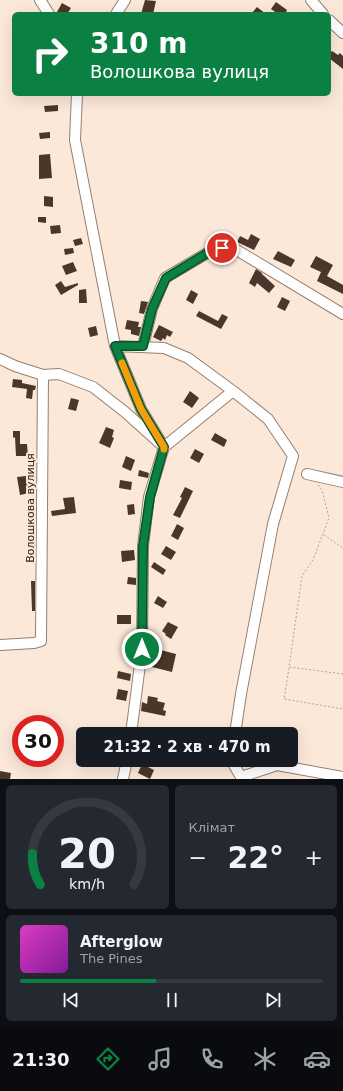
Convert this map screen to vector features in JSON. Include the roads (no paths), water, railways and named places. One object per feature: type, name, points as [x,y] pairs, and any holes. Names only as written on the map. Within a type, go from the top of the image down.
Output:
[{"type":"street","points":[[40,0],[48,12]]},
{"type":"street","points":[[117,12],[125,0]]},
{"type":"street","points":[[311,0],[321,12]]},
{"type":"street","points":[[331,22],[343,33]]},
{"type":"street","points":[[77,96],[75,140],[115,346],[141,409],[164,447]]},
{"type":"street","points":[[143,346],[152,309],[166,278],[214,249],[230,246],[343,314]]},
{"type":"street","points":[[115,346],[164,348],[188,358],[268,419],[293,456],[273,524],[235,727]]},
{"type":"street","points":[[0,359],[14,366],[43,376],[59,374],[93,387],[125,412],[164,447]]},
{"type":"street","name":"Волошкова вулиця","points":[[0,645],[34,643],[41,641],[43,376]]},
{"type":"street","points":[[132,727],[142,649],[143,546],[150,497],[164,447],[233,391]]},
{"type":"street","points":[[307,474],[343,482]]},
{"type":"street","points":[[235,767],[241,778],[277,765],[343,777]]},
{"type":"street","points":[[124,779],[126,767]]}]
